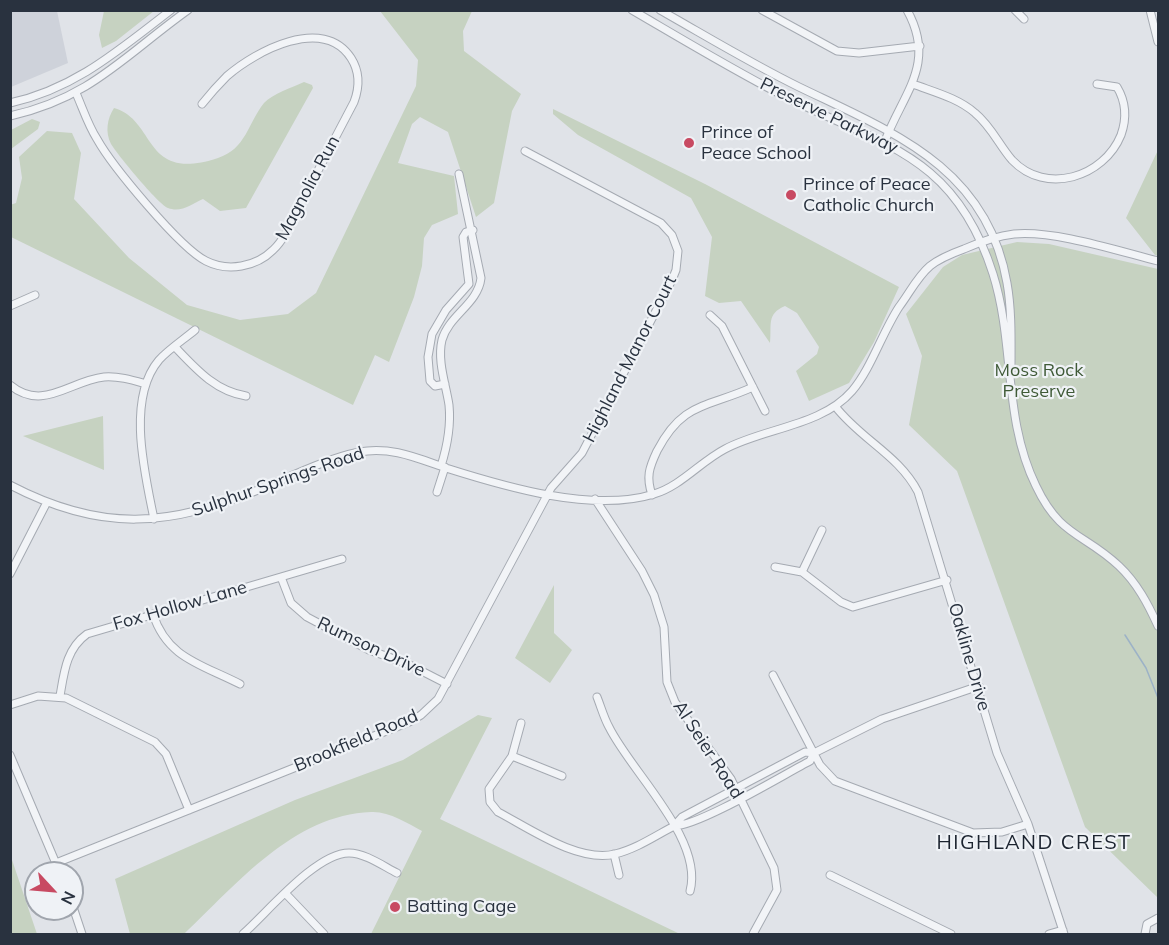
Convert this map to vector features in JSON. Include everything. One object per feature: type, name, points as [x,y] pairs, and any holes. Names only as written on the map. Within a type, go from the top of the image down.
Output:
[{"type":"street","points":[[10,103],[73,82],[116,54],[171,10]]},
{"type":"street","points":[[10,116],[32,111],[76,93],[105,76],[188,10]]},
{"type":"street","name":"Preserve Parkway","points":[[632,10],[779,93],[885,141],[909,155],[941,181],[960,203],[982,242],[996,287],[1011,402],[1024,460],[1046,507],[1058,523],[1108,556],[1133,581],[1158,626]]},
{"type":"street","name":"Preserve Parkway","points":[[660,10],[781,78],[889,130],[943,166],[962,187],[993,238],[1003,264],[1010,300],[1011,402]]},
{"type":"street","points":[[762,10],[837,51],[859,53],[920,46]]},
{"type":"street","points":[[885,141],[914,84],[920,46],[916,27],[907,10]]},
{"type":"street","points":[[1015,10],[1024,19]]},
{"type":"street","points":[[1150,10],[1158,42]]},
{"type":"street","name":"Magnolia Run","points":[[76,93],[97,140],[140,196],[182,240],[198,256],[212,264],[231,267],[247,265],[268,255],[285,234],[354,102],[358,88],[358,72],[341,46],[323,38],[306,37],[246,62],[227,77],[202,104]]},
{"type":"street","points":[[914,84],[958,101],[976,113],[1013,161],[1029,172],[1045,178],[1078,176],[1104,161],[1116,145],[1122,131],[1125,113],[1124,98],[1117,87],[1097,84]]},
{"type":"street","name":"Highland Manor Court","points":[[525,152],[653,218],[672,235],[678,251],[676,270],[662,301],[582,453],[556,481],[547,495]]},
{"type":"street","points":[[437,492],[449,422],[441,363],[442,339],[450,322],[480,286],[479,262],[459,174]]},
{"type":"street","points":[[445,384],[435,386],[430,381],[429,345],[441,317],[469,284],[463,237],[466,232],[472,230]]},
{"type":"street","name":"Sulphur Springs Road","points":[[10,484],[47,502],[111,520],[154,519],[219,505],[331,461],[362,452],[392,451],[547,495],[595,499],[652,495],[674,484],[709,459],[746,438],[813,417],[835,406],[853,390],[889,322],[919,278],[940,260],[993,238],[1015,234],[1055,237],[1158,261]]},
{"type":"street","points":[[10,306],[35,295]]},
{"type":"street","points":[[710,315],[722,326],[765,411]]},
{"type":"street","points":[[154,519],[140,439],[146,384],[159,361],[195,330]]},
{"type":"street","points":[[176,346],[205,378],[229,394],[246,396]]},
{"type":"street","points":[[10,385],[32,397],[44,396],[103,377],[123,378],[146,384]]},
{"type":"street","points":[[652,495],[647,477],[650,466],[676,422],[695,408],[753,387]]},
{"type":"street","name":"Oakline Drive","points":[[835,406],[855,430],[903,468],[914,484],[947,580],[1000,765],[1028,824],[1063,932]]},
{"type":"street","name":"Brookfield Road","points":[[61,861],[409,722],[431,707],[447,684],[547,495]]},
{"type":"street","name":"Al Seier Road","points":[[595,499],[642,571],[654,595],[664,627],[667,681],[675,702],[736,788],[777,876],[777,890],[753,934]]},
{"type":"street","points":[[10,574],[47,502]]},
{"type":"street","points":[[802,572],[822,530]]},
{"type":"street","name":"Fox Hollow Lane","points":[[60,696],[68,656],[81,638],[96,630],[342,559]]},
{"type":"street","points":[[776,567],[802,572],[841,602],[853,607],[947,580]]},
{"type":"street","name":"Rumson Drive","points":[[281,577],[291,603],[307,617],[369,650],[408,664],[447,684]]},
{"type":"street","points":[[153,614],[158,629],[170,647],[240,684]]},
{"type":"street","points":[[773,675],[824,771],[841,784],[960,830],[993,833],[1028,824]]},
{"type":"street","points":[[521,723],[512,756],[489,789],[490,802],[498,812],[572,850],[593,855],[614,854],[674,826],[682,817],[805,752],[814,753],[882,719],[979,686]]},
{"type":"street","points":[[10,705],[38,696],[60,696],[155,742],[166,754],[189,810]]},
{"type":"street","points":[[597,697],[609,728],[674,826],[689,857],[693,880],[690,891]]},
{"type":"street","points":[[674,826],[685,826],[741,797],[810,760],[814,753]]},
{"type":"street","points":[[10,754],[55,861]]},
{"type":"street","points":[[512,756],[562,776]]},
{"type":"street","points":[[774,768],[779,777]]},
{"type":"street","points":[[702,806],[707,814]]},
{"type":"street","points":[[614,854],[619,874]]},
{"type":"street","points":[[243,934],[318,864],[336,855],[359,855],[397,873]]},
{"type":"street","points":[[830,875],[951,934]]},
{"type":"street","points":[[286,894],[324,934]]},
{"type":"street","points":[[1145,934],[1147,924],[1158,918]]},
{"type":"street","points":[[1049,934],[1063,932]]},
{"type":"shaded area","points":[[10,11],[57,11],[68,63],[11,87]]},
{"type":"green space","points":[[104,10],[154,11],[116,41],[102,48],[99,35]]},
{"type":"green space","points":[[380,11],[472,11],[463,31],[464,51],[521,94],[512,111],[494,203],[476,217],[448,132],[420,117],[412,124],[398,163],[454,176],[458,214],[432,225],[424,238],[422,266],[414,297],[389,362],[375,355],[353,405],[11,237],[10,205],[16,203],[22,178],[19,157],[47,131],[72,133],[81,153],[74,199],[129,258],[187,305],[240,320],[288,314],[316,293],[416,86],[418,60]]},
{"type":"green space","points":[[304,82],[312,85],[313,88],[246,208],[220,211],[203,199],[182,209],[168,208],[138,178],[109,139],[108,126],[114,108],[128,115],[138,124],[163,156],[176,162],[193,164],[218,158],[227,154],[241,142],[264,103],[277,94]]},
{"type":"green space","points":[[553,109],[705,184],[899,287],[874,342],[849,383],[809,401],[796,371],[817,354],[819,347],[797,313],[785,306],[772,316],[770,343],[741,301],[719,303],[705,296],[712,237],[691,198],[578,135],[553,114]]},
{"type":"green space","points":[[32,119],[40,122],[38,129],[11,149],[11,130]]},
{"type":"green space","points":[[1158,150],[1158,256],[1126,218]]},
{"type":"green space","name":"Moss Rock Preserve","points":[[1017,242],[1049,244],[1158,269],[1158,898],[1085,827],[957,471],[909,425],[922,356],[906,314],[943,267],[962,255]]},
{"type":"green space","points":[[103,416],[104,470],[23,436]]},
{"type":"green space","points":[[554,585],[554,633],[572,650],[550,683],[515,658]]},
{"type":"green space","points":[[478,715],[492,718],[440,819],[680,934],[371,934],[422,831],[391,815],[371,812],[343,816],[316,825],[292,839],[246,874],[184,934],[130,934],[115,879],[295,800],[403,760]]},
{"type":"green space","points":[[10,854],[24,895],[24,921],[33,921],[37,934],[11,934]]},
{"type":"waterway","points":[[1125,635],[1146,668],[1158,698]]},
{"type":"place","name":"Prince of Peace School","points":[[689,143]]},
{"type":"place","name":"Prince of Peace Catholic Church","points":[[791,195]]},
{"type":"place","name":"Batting Cage","points":[[395,907]]},
{"type":"district","name":"HIGHLAND CREST","points":[[1034,843]]}]
